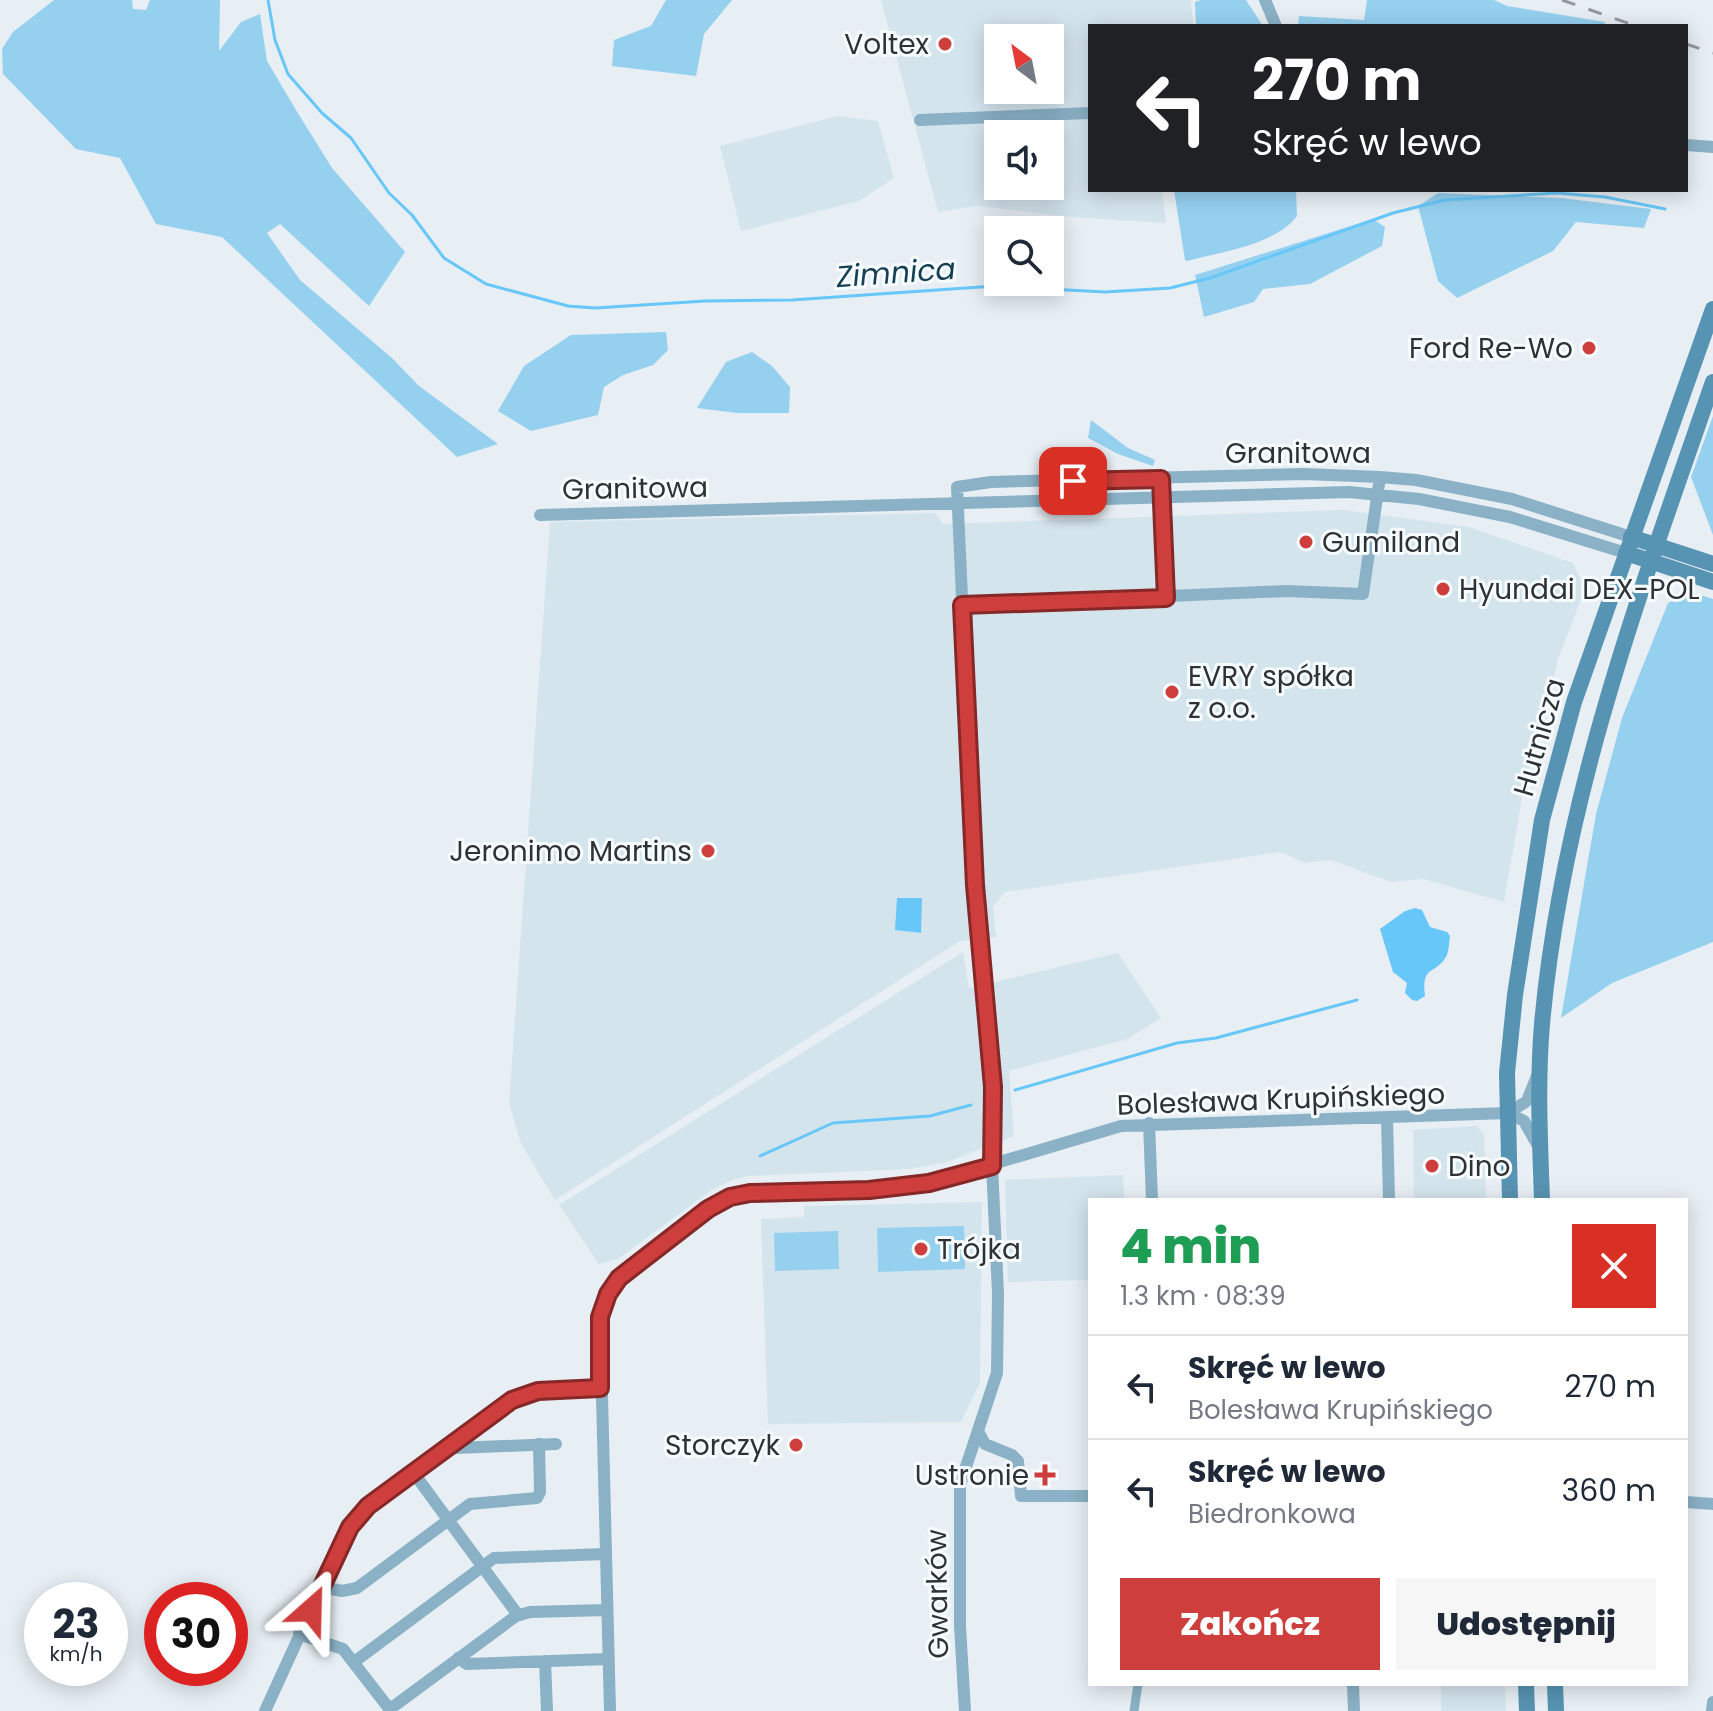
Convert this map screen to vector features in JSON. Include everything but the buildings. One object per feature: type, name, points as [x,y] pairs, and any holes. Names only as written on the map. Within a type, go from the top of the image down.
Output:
[{"type":"main road","name":"Hutnicza","points":[[1510,1198],[1507,1073],[1515,995],[1542,820],[1574,702],[1713,309]]},
{"type":"main road","name":"Hutnicza","points":[[1542,1198],[1540,1067],[1565,862],[1602,715],[1653,553],[1713,382]]},
{"type":"main road","points":[[1628,545],[1713,564]]},
{"type":"main road","points":[[1653,553],[1713,582]]},
{"type":"main road","points":[[1526,1686],[1527,1711]]},
{"type":"main road","points":[[1555,1686],[1556,1711]]},
{"type":"street","points":[[1265,0],[1275,24]]},
{"type":"street","points":[[920,120],[1088,113]]},
{"type":"street","points":[[1688,145],[1713,147]]},
{"type":"street","name":"Granitowa","points":[[957,487],[991,482],[1304,474],[1416,480],[1512,499],[1628,545]]},
{"type":"street","points":[[962,605],[1286,591],[1363,594],[1380,477]]},
{"type":"street","points":[[1161,479],[1166,598]]},
{"type":"street","name":"Gwarków","points":[[957,487],[975,885],[993,1087],[992,1166],[998,1293],[997,1373],[960,1485],[960,1626],[965,1711]]},
{"type":"street","name":"Granitowa","points":[[540,515],[1349,492],[1419,499],[1628,545]]},
{"type":"street","points":[[1508,1113],[1527,1101],[1540,1067]]},
{"type":"street","points":[[1508,1113],[1524,1121],[1540,1151]]},
{"type":"street","name":"Bolesława Krupińskiego","points":[[610,1711],[598,1327],[603,1306],[626,1270],[721,1201],[750,1193],[869,1190],[929,1183],[1102,1131],[1149,1123],[1508,1113]]},
{"type":"street","points":[[1387,1118],[1389,1198]]},
{"type":"street","points":[[1149,1123],[1152,1198]]},
{"type":"street","points":[[269,1710],[299,1634],[356,1519],[368,1506],[518,1397],[542,1391],[600,1388]]},
{"type":"street","points":[[978,1431],[985,1444],[1012,1455],[1018,1461],[1021,1496],[1088,1496]]},
{"type":"street","points":[[450,1444],[456,1448],[556,1444]]},
{"type":"street","points":[[322,1587],[342,1591],[357,1588],[474,1502],[538,1498],[539,1444]]},
{"type":"street","points":[[413,1472],[518,1615]]},
{"type":"street","points":[[1688,1502],[1713,1504]]},
{"type":"street","points":[[354,1662],[483,1564],[499,1556],[605,1554]]},
{"type":"street","points":[[299,1634],[336,1645],[354,1662],[390,1710],[518,1615],[607,1610]]},
{"type":"street","points":[[458,1658],[467,1664],[608,1659]]},
{"type":"street","points":[[545,1661],[547,1711]]},
{"type":"street","points":[[1134,1711],[1138,1686]]},
{"type":"street","points":[[1353,1686],[1354,1711]]},
{"type":"street","points":[[1712,1711],[1713,1702]]},
{"type":"shaded area","points":[[54,0],[132,0],[133,9],[146,10],[150,0],[220,0],[219,51],[241,22],[260,14],[267,61],[296,110],[332,168],[405,252],[369,306],[280,224],[267,233],[300,280],[392,358],[419,386],[498,444],[457,457],[222,237],[156,224],[120,158],[76,149],[3,74],[2,49],[13,32]]},
{"type":"shaded area","points":[[666,0],[732,0],[704,34],[696,76],[612,66],[614,40],[651,26]]},
{"type":"shaded area","points":[[881,0],[1191,0],[1193,24],[1088,24],[1088,192],[1162,192],[1166,223],[977,206],[938,212]]},
{"type":"shaded area","points":[[1246,0],[1262,24],[1196,24],[1195,2]]},
{"type":"shaded area","points":[[1367,0],[1494,0],[1507,6],[1605,22],[1298,24],[1299,16],[1364,20]]},
{"type":"shaded area","points":[[838,116],[878,121],[894,178],[859,201],[741,231],[720,146]]},
{"type":"shaded area","points":[[1174,192],[1296,192],[1297,216],[1275,234],[1231,250],[1185,260]]},
{"type":"shaded area","points":[[1438,193],[1561,198],[1651,209],[1644,228],[1576,222],[1553,251],[1457,298],[1438,281],[1418,206]]},
{"type":"shaded area","points":[[1373,219],[1385,227],[1382,246],[1310,284],[1263,289],[1254,302],[1204,317],[1195,275]]},
{"type":"shaded area","points":[[666,332],[668,350],[653,365],[623,375],[604,387],[598,415],[531,431],[498,411],[524,366],[571,335]]},
{"type":"shaded area","points":[[752,352],[772,366],[790,387],[789,413],[737,413],[697,408],[726,362]]},
{"type":"shaded area","points":[[1713,416],[1713,535],[1691,477]]},
{"type":"shaded area","points":[[1091,420],[1128,448],[1155,460],[1153,466],[1118,454],[1088,438]]},
{"type":"shaded area","points":[[1344,510],[1469,527],[1573,563],[1585,589],[1558,659],[1522,798],[1504,902],[1423,879],[1391,882],[1331,860],[1305,863],[1280,852],[1005,892],[993,907],[996,937],[960,941],[555,1200],[521,1144],[509,1103],[550,522],[935,513],[943,524]]},
{"type":"shaded area","points":[[1691,592],[1713,599],[1713,942],[1612,983],[1561,1018],[1596,814],[1622,718],[1668,603]]},
{"type":"shaded area","points":[[897,898],[922,898],[921,933],[895,930]]},
{"type":"shaded area","points":[[1415,908],[1422,910],[1430,927],[1447,932],[1450,936],[1446,957],[1427,975],[1425,996],[1417,1001],[1405,993],[1407,983],[1393,972],[1380,929],[1405,911]]},
{"type":"shaded area","points":[[963,952],[969,988],[1118,953],[1161,1018],[1127,1039],[1009,1071],[1014,1136],[947,1162],[910,1169],[735,1179],[713,1189],[618,1259],[599,1264],[559,1205]]},
{"type":"shaded area","points":[[1477,1126],[1484,1134],[1486,1198],[1414,1198],[1413,1130]]},
{"type":"shaded area","points":[[1123,1175],[1124,1198],[1088,1198],[1088,1280],[1008,1282],[1005,1180]]},
{"type":"shaded area","points":[[982,1202],[980,1383],[961,1422],[768,1424],[761,1219],[804,1217],[804,1206]]},
{"type":"shaded area","name":"Trójka","points":[[964,1226],[965,1269],[878,1272],[877,1228]]},
{"type":"shaded area","points":[[838,1231],[839,1269],[775,1271],[774,1233]]},
{"type":"shaded area","points":[[1441,1686],[1505,1686],[1506,1711],[1441,1711]]},
{"type":"waterway","name":"Zimnica","points":[[268,0],[275,40],[288,74],[322,113],[351,138],[389,193],[412,215],[444,258],[486,284],[568,306],[595,308],[705,301],[792,300],[995,286],[1105,292],[1170,288],[1210,278],[1393,213],[1445,200],[1557,193],[1605,197],[1665,209]]},
{"type":"waterway","points":[[1015,1090],[1177,1043],[1216,1038],[1357,1000]]},
{"type":"waterway","points":[[760,1156],[833,1123],[930,1116],[971,1105]]},
{"type":"railway","points":[[1562,0],[1630,24]]},
{"type":"railway","points":[[1688,45],[1713,53]]},
{"type":"place","name":"Voltex","points":[[945,44]]},
{"type":"place","name":"Ford Re-Wo","points":[[1589,348]]},
{"type":"place","name":"Gumiland","points":[[1306,542]]},
{"type":"place","name":"Hyundai DEX-POL","points":[[1443,589]]},
{"type":"place","name":"EVRY spółka z o.o.","points":[[1172,692]]},
{"type":"place","name":"Jeronimo Martins","points":[[708,851]]},
{"type":"place","name":"Dino","points":[[1432,1166]]},
{"type":"place","name":"Trójka","points":[[921,1249]]},
{"type":"place","name":"Storczyk","points":[[796,1445]]},
{"type":"place","name":"Ustronie","points":[[1045,1475]]},
{"type":"route","points":[[311,1610],[350,1527],[368,1506],[512,1400],[538,1391],[600,1388],[598,1327],[608,1294],[626,1270],[708,1209],[730,1197],[750,1193],[869,1190],[929,1183],[992,1166],[993,1087],[975,885],[962,605],[1166,598],[1161,479],[1073,481]]}]
